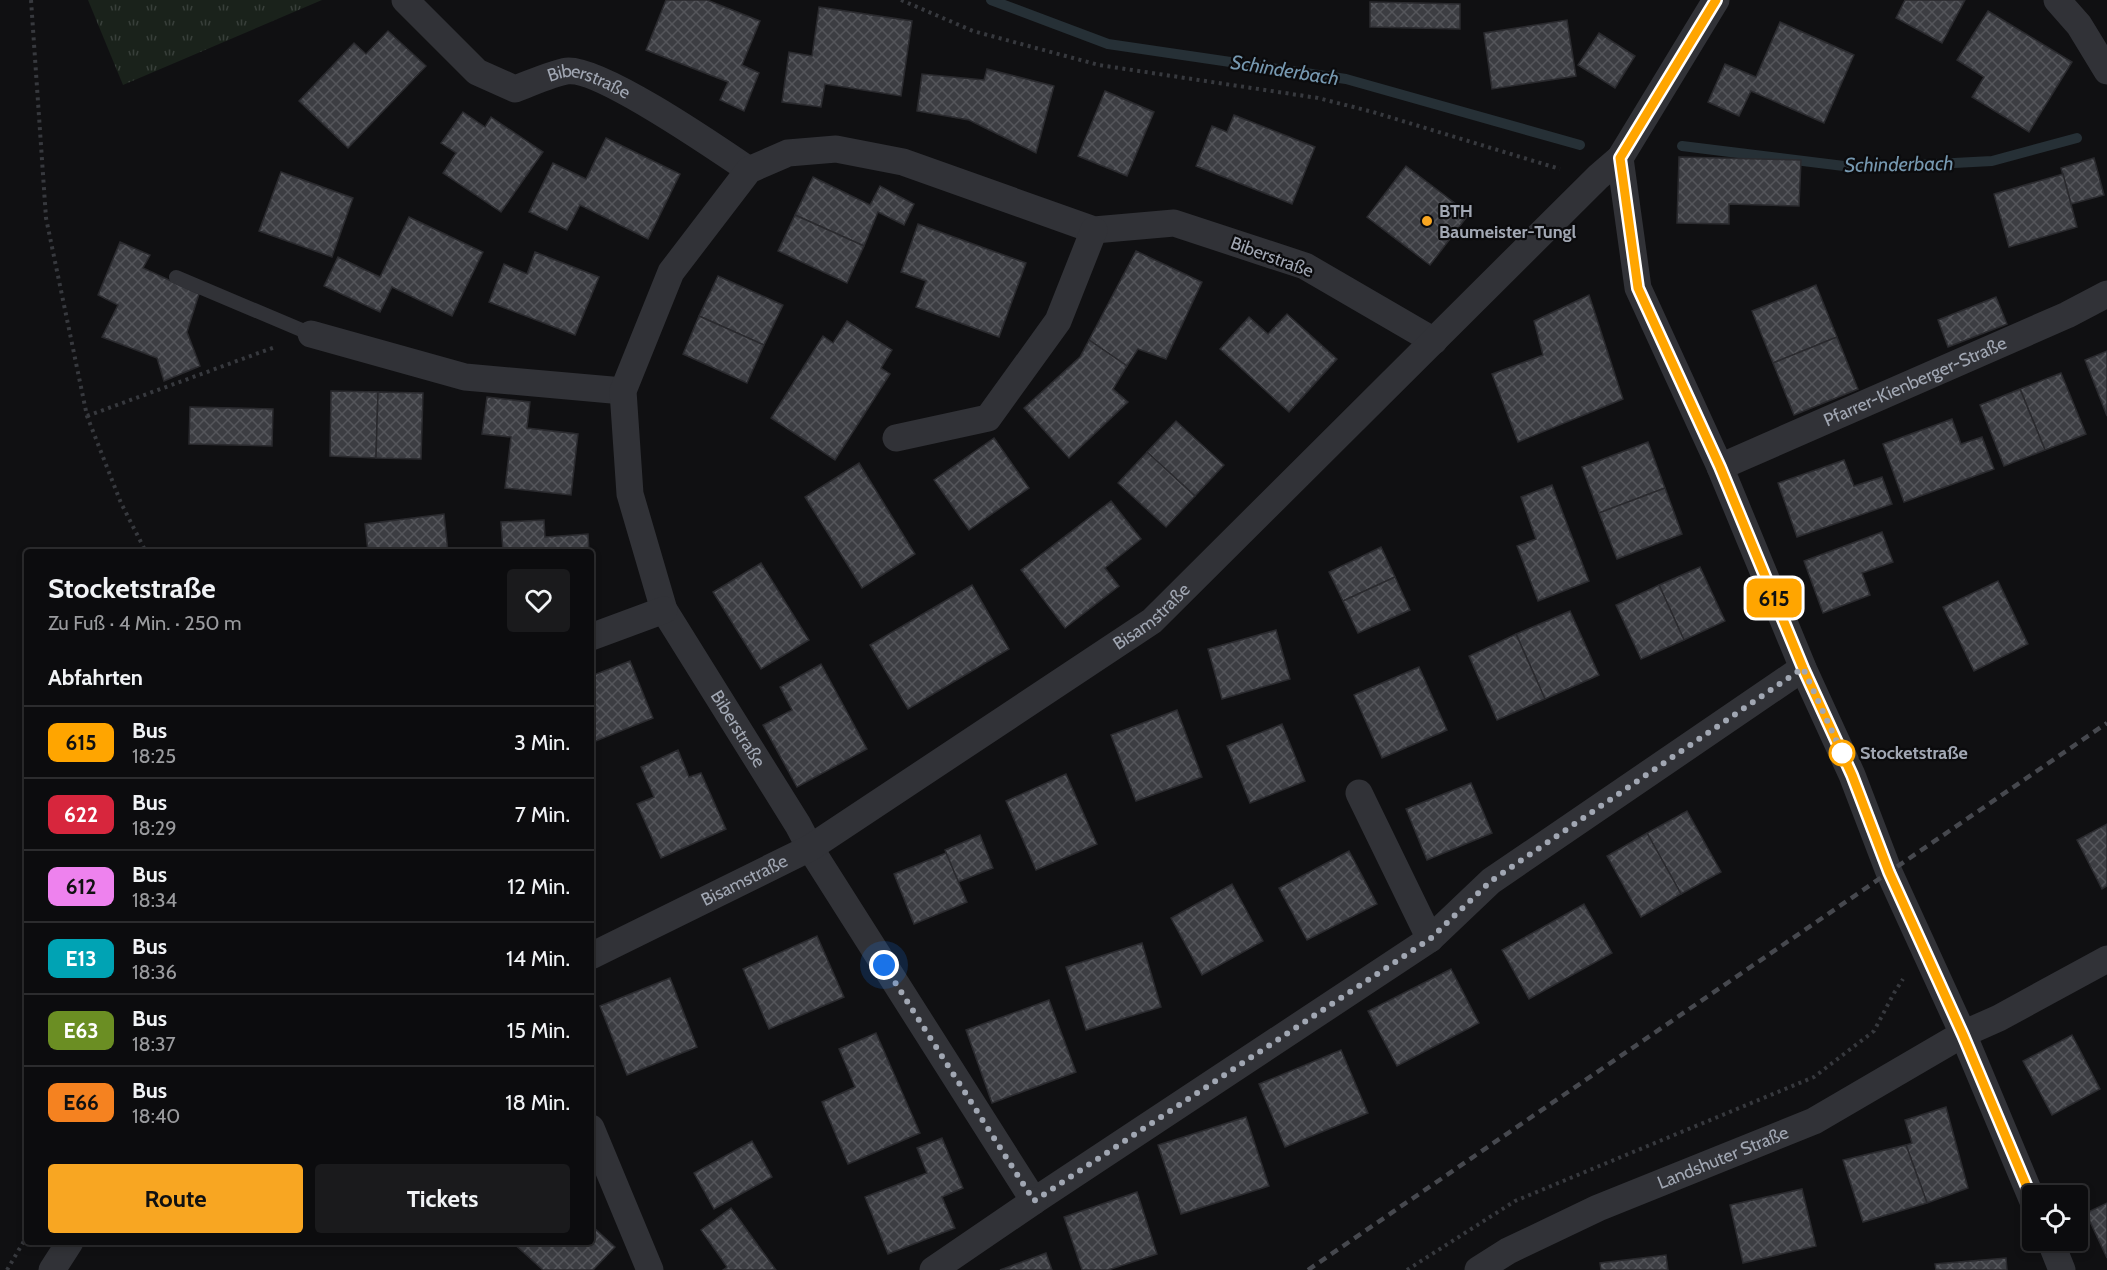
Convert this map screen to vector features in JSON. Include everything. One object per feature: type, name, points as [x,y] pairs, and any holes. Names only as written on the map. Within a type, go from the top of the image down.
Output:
[{"type":"street","name":"Biberstraße","points":[[405,0],[477,72],[515,89],[568,71],[597,78],[688,128],[749,170]]},
{"type":"street","points":[[1716,0],[1620,158],[1638,288],[1720,467],[1803,668],[1852,775],[1889,872],[1963,1035],[2026,1185]]},
{"type":"street","points":[[2057,0],[2079,25],[2107,71]]},
{"type":"street","name":"Biberstraße","points":[[810,848],[664,610],[630,494],[623,391],[671,272],[749,170],[788,153],[836,149],[903,162],[1094,230],[1173,223],[1305,266],[1434,341]]},
{"type":"street","name":"Bisamstraße","points":[[594,955],[810,848],[1152,621],[1598,177],[1620,158]]},
{"type":"street","points":[[896,438],[988,418],[1058,321],[1094,230]]},
{"type":"street","name":"Pfarrer-Kienberger-Straße","points":[[1720,467],[2067,315],[2107,294]]},
{"type":"street","points":[[311,334],[465,377],[623,391]]},
{"type":"street","points":[[594,636],[664,610]]},
{"type":"street","points":[[933,1270],[1430,939],[1491,881],[1803,668]]},
{"type":"street","points":[[1359,793],[1430,939]]},
{"type":"street","points":[[810,848],[1034,1201]]},
{"type":"street","name":"Landshuter Straße","points":[[1478,1270],[1508,1251],[1598,1208],[1814,1120],[1963,1035],[2107,959]]},
{"type":"street","points":[[594,1135],[650,1270]]},
{"type":"street","points":[[52,1270],[68,1245]]},
{"type":"street","points":[[2054,1251],[2062,1270]]},
{"type":"lane","points":[[176,278],[311,334]]},
{"type":"path","points":[[31,0],[46,218],[87,416],[121,503],[144,549]]},
{"type":"path","points":[[901,0],[973,31],[1099,65],[1318,98],[1373,112],[1567,171]]},
{"type":"path","points":[[87,416],[311,334]]},
{"type":"path","points":[[1407,1270],[1515,1201],[1814,1077],[1874,1031],[1894,993],[1925,949]]},
{"type":"path","points":[[7,1270],[24,1241]]},
{"type":"green space","points":[[88,0],[322,0],[123,85]]},
{"type":"building","points":[[666,0],[707,0],[760,21],[742,65],[759,73],[744,111],[720,100],[728,82],[646,50]]},
{"type":"building","points":[[1905,0],[1965,0],[1942,43],[1896,18]]},
{"type":"building","points":[[1370,2],[1460,4],[1460,29],[1370,27]]},
{"type":"building","points":[[819,7],[912,21],[901,96],[825,84],[821,107],[782,102],[789,52],[812,56]]},
{"type":"building","points":[[1988,11],[2072,62],[2029,132],[1972,97],[1984,77],[1957,60]]},
{"type":"building","points":[[1567,20],[1576,76],[1492,89],[1484,33]]},
{"type":"building","points":[[1780,22],[1854,55],[1824,123],[1751,91],[1739,116],[1708,102],[1725,64],[1756,77]]},
{"type":"building","points":[[388,31],[426,66],[348,148],[299,101],[354,43],[366,54]]},
{"type":"building","points":[[1599,33],[1635,56],[1615,88],[1578,65]]},
{"type":"building","points":[[987,69],[1054,86],[1036,153],[969,120],[917,111],[922,74],[984,80]]},
{"type":"building","points":[[1105,91],[1154,112],[1127,176],[1078,156]]},
{"type":"building","points":[[463,112],[485,127],[491,117],[543,152],[501,212],[443,173],[456,153],[441,143]]},
{"type":"building","points":[[1234,115],[1315,147],[1292,204],[1196,166],[1212,126],[1227,132]]},
{"type":"building","points":[[606,138],[680,174],[648,239],[580,205],[567,230],[529,212],[553,163],[586,179]]},
{"type":"building","points":[[1679,157],[1801,160],[1799,206],[1729,204],[1729,224],[1677,223]]},
{"type":"building","points":[[2094,158],[2104,195],[2071,204],[2061,168]]},
{"type":"building","points":[[1406,166],[1469,214],[1430,265],[1367,217]]},
{"type":"building","points":[[281,172],[353,198],[332,257],[259,231]]},
{"type":"building","points":[[2063,174],[2077,227],[2009,247],[1994,194]]},
{"type":"building","points":[[813,177],[870,205],[880,186],[914,204],[904,225],[878,212],[864,246],[795,215]]},
{"type":"building","points":[[795,215],[864,246],[847,283],[778,251]]},
{"type":"building","points":[[409,217],[483,252],[452,316],[392,287],[380,312],[324,286],[338,257],[380,277]]},
{"type":"building","points":[[918,224],[1026,263],[999,337],[916,307],[926,281],[901,272]]},
{"type":"building","points":[[120,242],[150,255],[143,268],[199,294],[187,332],[200,366],[164,381],[157,358],[102,337],[118,305],[98,295]]},
{"type":"building","points":[[1136,251],[1202,282],[1166,359],[1138,349],[1127,366],[1089,340]]},
{"type":"building","points":[[535,252],[599,277],[575,335],[489,302],[504,264],[527,274]]},
{"type":"building","points":[[718,276],[783,305],[764,345],[699,316]]},
{"type":"building","points":[[1816,285],[1837,337],[1773,363],[1752,311]]},
{"type":"building","points":[[1589,295],[1623,399],[1518,442],[1492,374],[1543,355],[1534,321]]},
{"type":"building","points":[[1996,297],[2007,324],[1948,347],[1938,320]]},
{"type":"building","points":[[1287,314],[1337,359],[1289,412],[1220,349],[1249,317],[1268,334]]},
{"type":"building","points":[[699,316],[764,345],[747,383],[683,354]]},
{"type":"building","points":[[847,321],[892,350],[881,368],[890,374],[835,460],[771,418],[823,336],[833,343]]},
{"type":"building","points":[[1837,337],[1858,389],[1794,415],[1773,363]]},
{"type":"building","points":[[1089,340],[1127,366],[1113,389],[1128,402],[1069,458],[1024,408],[1080,357]]},
{"type":"building","points":[[2107,351],[2107,416],[2085,360]]},
{"type":"building","points":[[2061,373],[2086,434],[2045,450],[2020,389]]},
{"type":"building","points":[[2020,389],[2045,450],[2004,466],[1980,405]]},
{"type":"building","points":[[331,391],[378,392],[376,458],[330,456]]},
{"type":"building","points":[[378,392],[423,393],[421,459],[376,458]]},
{"type":"building","points":[[487,397],[530,402],[527,428],[578,434],[571,495],[505,488],[511,437],[482,434]]},
{"type":"building","points":[[190,407],[273,409],[272,446],[189,444]]},
{"type":"building","points":[[1952,419],[1961,444],[1982,437],[1994,469],[1904,502],[1883,444]]},
{"type":"building","points":[[1176,421],[1224,465],[1195,496],[1147,452]]},
{"type":"building","points":[[994,438],[1029,488],[969,530],[934,480]]},
{"type":"building","points":[[1648,442],[1665,488],[1599,513],[1582,467]]},
{"type":"building","points":[[1147,452],[1195,496],[1166,527],[1118,483]]},
{"type":"building","points":[[1844,460],[1854,486],[1882,477],[1892,504],[1797,537],[1778,483]]},
{"type":"building","points":[[859,463],[915,554],[862,588],[805,497]]},
{"type":"building","points":[[1552,485],[1589,581],[1538,601],[1517,546],[1536,539],[1521,497]]},
{"type":"building","points":[[1665,488],[1682,534],[1617,559],[1599,513]]},
{"type":"building","points":[[1111,501],[1141,539],[1105,568],[1119,586],[1065,628],[1021,570]]},
{"type":"building","points":[[444,514],[448,549],[368,549],[365,524]]},
{"type":"building","points":[[544,520],[545,537],[588,534],[589,549],[503,549],[501,522]]},
{"type":"building","points":[[1882,532],[1893,562],[1862,573],[1870,595],[1823,613],[1804,561]]},
{"type":"building","points":[[1381,547],[1395,577],[1343,601],[1329,572]]},
{"type":"building","points":[[761,563],[809,640],[761,669],[713,592]]},
{"type":"building","points":[[1700,567],[1725,621],[1684,640],[1659,585]]},
{"type":"building","points":[[1395,577],[1410,610],[1358,633],[1343,601]]},
{"type":"building","points":[[1998,581],[2028,644],[1974,671],[1943,607]]},
{"type":"building","points":[[972,585],[1009,649],[908,709],[870,645]]},
{"type":"building","points":[[1659,585],[1684,640],[1641,659],[1616,605]]},
{"type":"building","points":[[1570,611],[1599,675],[1545,699],[1516,634]]},
{"type":"building","points":[[1276,630],[1290,679],[1222,699],[1208,649]]},
{"type":"building","points":[[1516,634],[1545,699],[1497,720],[1469,656]]},
{"type":"building","points":[[630,661],[653,718],[594,742],[594,675]]},
{"type":"building","points":[[821,664],[867,749],[797,787],[763,725],[792,710],[780,687]]},
{"type":"building","points":[[1419,667],[1447,730],[1382,758],[1354,695]]},
{"type":"building","points":[[1177,710],[1202,777],[1136,801],[1111,735]]},
{"type":"building","points":[[1282,724],[1305,781],[1250,803],[1227,746]]},
{"type":"building","points":[[678,750],[689,777],[701,773],[726,829],[661,858],[637,804],[654,797],[641,767]]},
{"type":"building","points":[[1066,774],[1097,844],[1036,870],[1006,801]]},
{"type":"building","points":[[1471,783],[1492,833],[1427,860],[1406,809]]},
{"type":"building","points":[[1687,811],[1721,872],[1681,894],[1647,833]]},
{"type":"building","points":[[2107,824],[2107,886],[2102,889],[2077,840]]},
{"type":"building","points":[[1647,833],[1681,894],[1641,917],[1607,856]]},
{"type":"building","points":[[980,835],[993,868],[958,882],[945,850]]},
{"type":"building","points":[[1349,851],[1377,904],[1307,940],[1279,888]]},
{"type":"building","points":[[946,853],[967,902],[914,924],[894,874]]},
{"type":"building","points":[[1232,884],[1263,941],[1202,975],[1171,918]]},
{"type":"building","points":[[1584,904],[1612,953],[1529,999],[1502,950]]},
{"type":"building","points":[[817,936],[844,997],[769,1029],[743,969]]},
{"type":"building","points":[[1142,943],[1161,1007],[1086,1030],[1066,967]]},
{"type":"building","points":[[1451,969],[1479,1023],[1397,1066],[1368,1011]]},
{"type":"building","points":[[670,978],[697,1047],[627,1075],[600,1006]]},
{"type":"building","points":[[1049,1000],[1076,1072],[992,1103],[966,1030]]},
{"type":"building","points":[[876,1033],[920,1133],[848,1164],[822,1102],[855,1087],[839,1049]]},
{"type":"building","points":[[2072,1035],[2100,1089],[2052,1115],[2023,1061]]},
{"type":"building","points":[[1341,1050],[1368,1113],[1285,1147],[1259,1084]]},
{"type":"building","points":[[1946,1107],[1968,1188],[1927,1203],[1906,1145],[1912,1143],[1905,1120]]},
{"type":"building","points":[[1246,1117],[1269,1186],[1181,1214],[1158,1145]]},
{"type":"building","points":[[942,1138],[963,1188],[942,1197],[955,1228],[888,1254],[865,1197],[927,1173],[917,1148]]},
{"type":"building","points":[[752,1141],[772,1177],[714,1209],[694,1173]]},
{"type":"building","points":[[1906,1145],[1927,1203],[1863,1222],[1843,1160]]},
{"type":"building","points":[[1802,1189],[1816,1246],[1743,1263],[1730,1205]]},
{"type":"building","points":[[1137,1192],[1157,1254],[1108,1270],[1082,1270],[1064,1217]]},
{"type":"building","points":[[2107,1203],[2107,1258],[2088,1217],[2088,1212]]},
{"type":"building","points":[[731,1208],[776,1270],[723,1270],[727,1267],[701,1230]]},
{"type":"building","points":[[594,1228],[615,1247],[593,1270],[543,1270],[515,1245],[594,1245]]},
{"type":"building","points":[[1046,1253],[1052,1270],[1000,1270]]},
{"type":"building","points":[[1666,1255],[1668,1270],[1601,1270],[1600,1263]]},
{"type":"building","points":[[2006,1258],[2007,1270],[1936,1270],[1935,1264]]},
{"type":"waterway","name":"Schinderbach","points":[[991,0],[1108,44],[1346,79],[1580,145]]},
{"type":"waterway","name":"Schinderbach","points":[[1682,146],[1860,168],[1992,161],[2077,138]]},
{"type":"railway","points":[[1308,1270],[2107,723]]},
{"type":"bus line","name":"615","points":[[1716,0],[1620,158],[1638,288],[1720,467],[1803,668],[1852,775],[1889,872],[1963,1035],[2026,1185]]},
{"type":"place","name":"BTH Baumeister-Tungl","points":[[1427,221]]},
{"type":"place","name":"Stocketstraße","points":[[1842,753]]},
{"type":"route","points":[[884,965],[1034,1201],[1430,939],[1491,881],[1803,668],[1842,753]]}]
